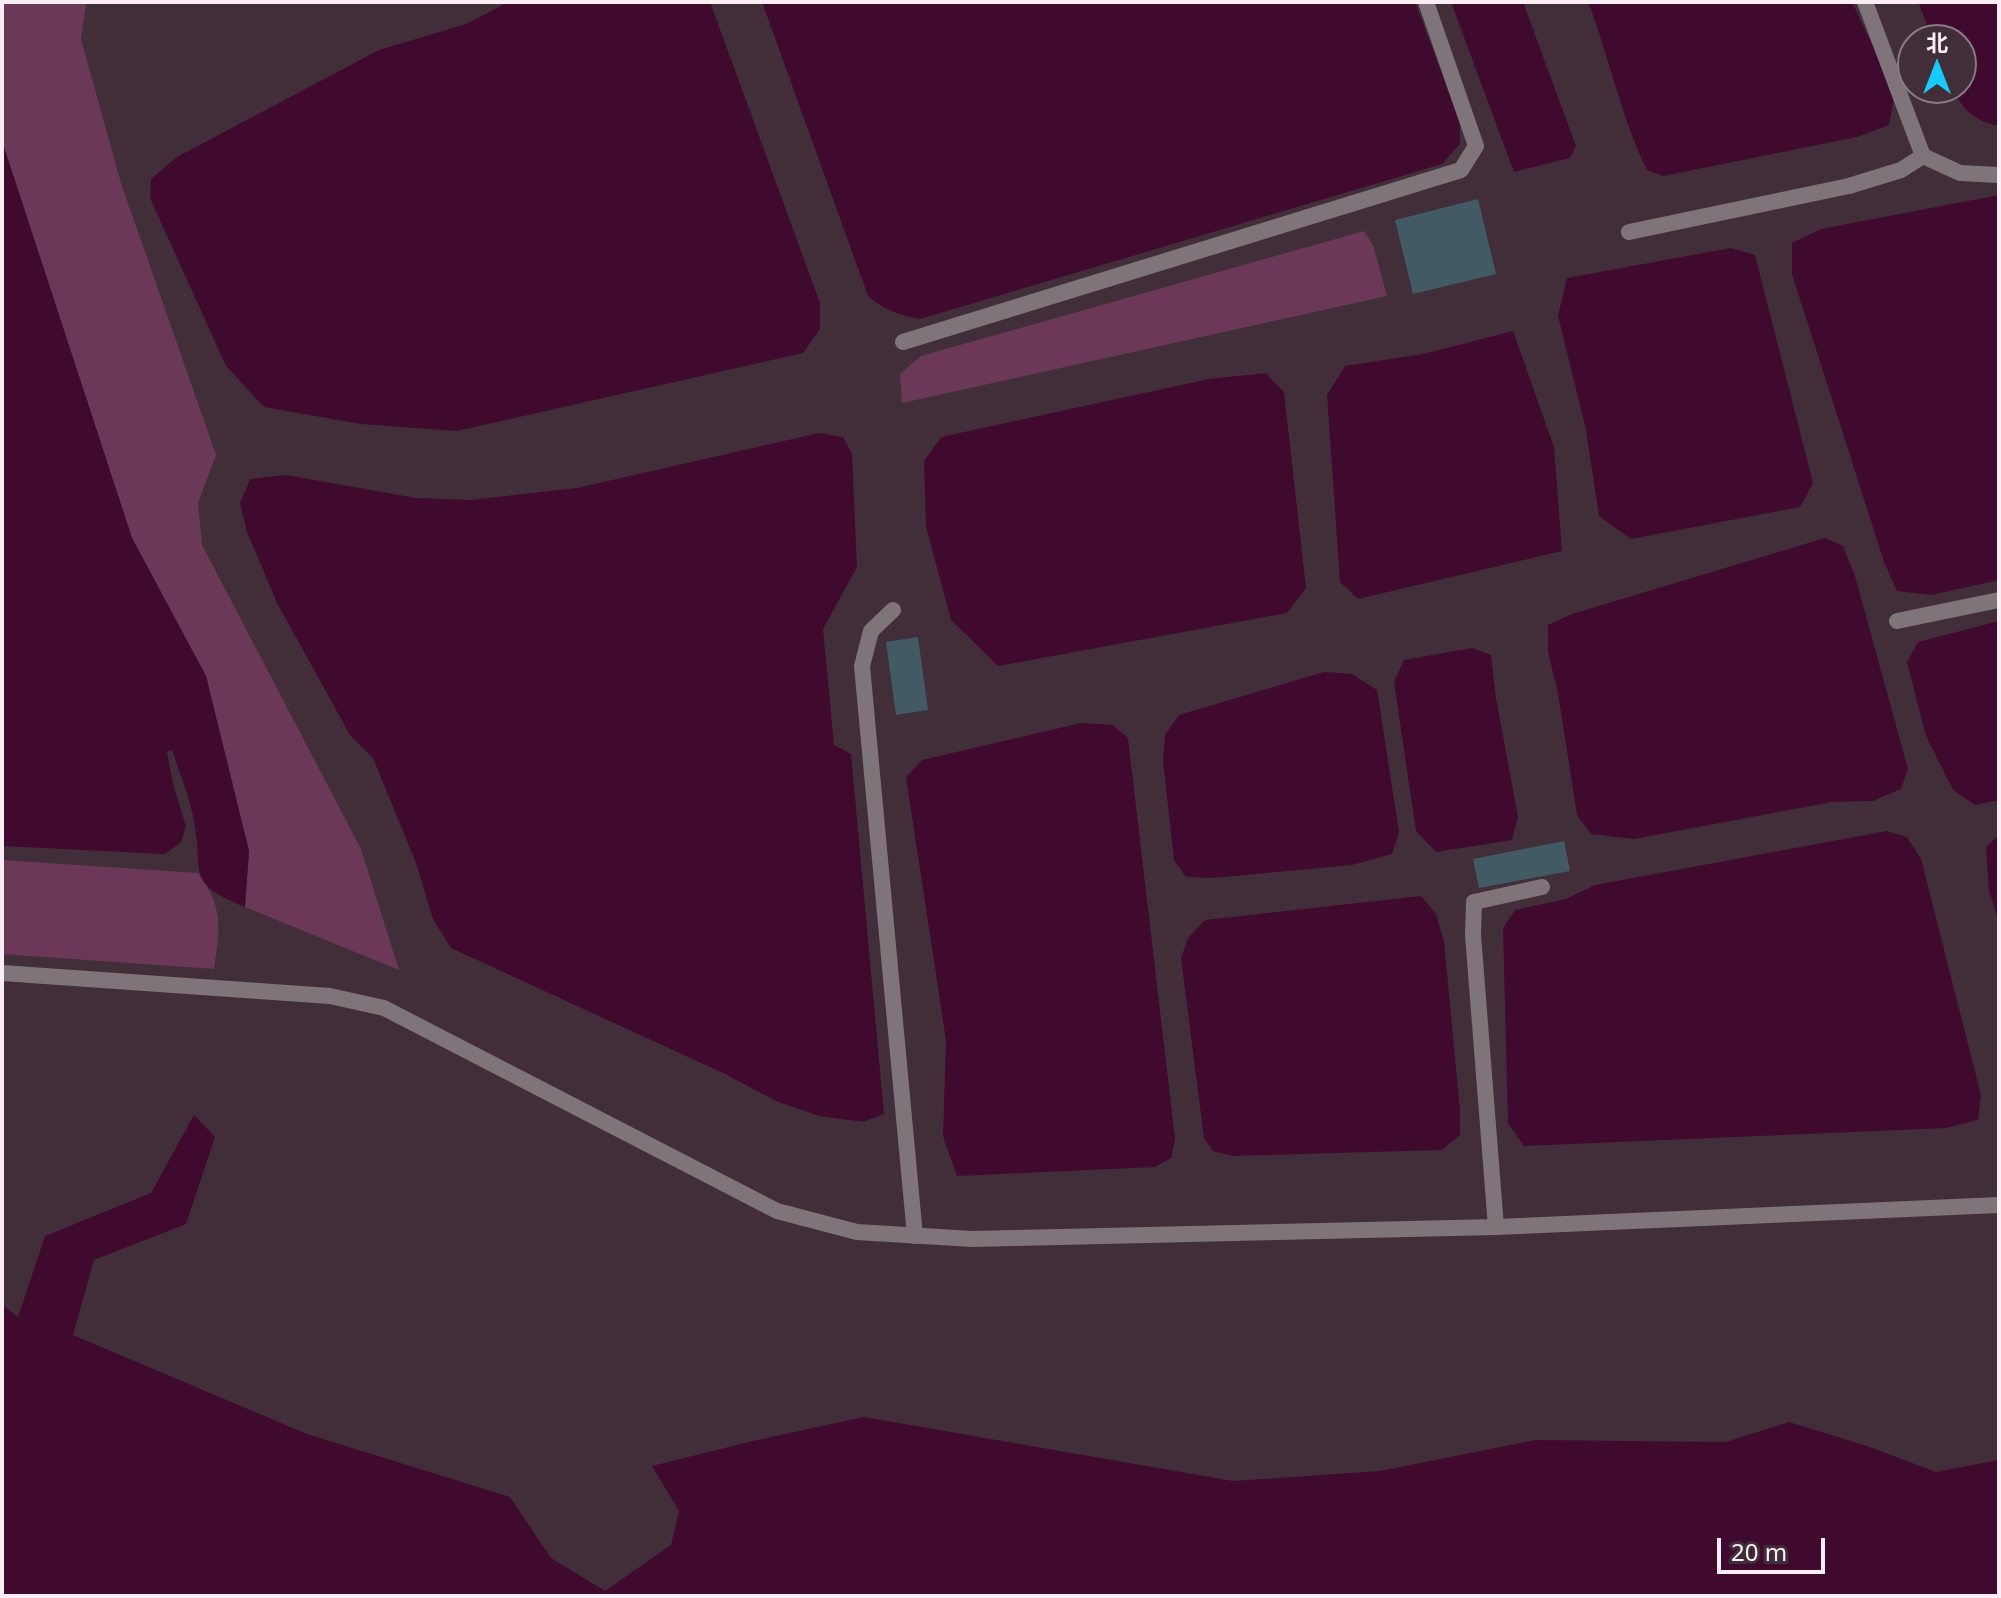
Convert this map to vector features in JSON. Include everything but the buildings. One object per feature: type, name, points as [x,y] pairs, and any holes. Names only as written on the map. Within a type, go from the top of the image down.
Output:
[{"type":"street","points":[[903,342],[1461,170],[1476,146],[1426,2]]},
{"type":"street","points":[[1865,2],[1923,156],[1960,173],[1999,175]]},
{"type":"street","points":[[1629,232],[1849,186],[1901,170],[1923,156]]},
{"type":"street","points":[[1897,621],[1999,600]]},
{"type":"street","points":[[893,610],[871,631],[862,666],[915,1236]]},
{"type":"street","points":[[1496,1227],[1473,935],[1474,902],[1542,887]]},
{"type":"street","points":[[2,973],[330,996],[384,1008],[777,1211],[857,1232],[972,1239],[1496,1227],[1999,1205]]},
{"type":"shaded area","points":[[2,2],[86,2],[81,39],[121,183],[216,455],[198,503],[202,545],[361,849],[399,970],[245,907],[249,851],[206,676],[132,538],[2,141]]},
{"type":"shaded area","points":[[508,2],[710,2],[820,303],[820,329],[803,353],[457,431],[361,424],[264,407],[226,366],[150,198],[151,179],[177,157],[379,50],[466,24]]},
{"type":"shaded area","points":[[762,2],[1415,2],[1460,122],[1460,144],[1442,164],[920,319],[905,316],[868,296]]},
{"type":"shaded area","points":[[1451,2],[1523,2],[1576,146],[1570,158],[1514,172]]},
{"type":"shaded area","points":[[1588,2],[1852,2],[1895,93],[1889,125],[1857,137],[1663,176],[1647,170],[1630,129]]},
{"type":"shaded area","points":[[1918,2],[1999,2],[1999,126],[1976,118],[1961,104],[1977,104],[1977,24],[1927,24]]},
{"type":"shaded area","points":[[2,141],[132,538],[206,676],[249,851],[245,907],[213,891],[201,875],[192,812],[172,750],[167,752],[186,826],[181,842],[165,854],[2,846]]},
{"type":"shaded area","points":[[1999,195],[1999,580],[1931,595],[1897,591],[1884,562],[1792,274],[1792,243],[1821,229]]},
{"type":"shaded area","points":[[1364,231],[1373,245],[1387,296],[902,403],[900,374],[921,356]]},
{"type":"shaded area","points":[[1731,248],[1755,255],[1813,483],[1800,507],[1631,539],[1599,516],[1586,430],[1558,316],[1567,278]]},
{"type":"shaded area","points":[[1513,331],[1554,447],[1562,551],[1358,599],[1340,582],[1327,395],[1345,366],[1423,354]]},
{"type":"shaded area","points":[[1266,373],[1284,392],[1306,588],[1287,613],[998,666],[951,620],[926,527],[924,461],[941,437],[1209,379]]},
{"type":"shaded area","points":[[819,433],[843,437],[852,454],[857,567],[823,629],[834,745],[851,754],[884,1114],[863,1122],[819,1116],[776,1101],[725,1074],[451,948],[433,919],[416,863],[373,758],[350,735],[277,603],[247,532],[240,503],[250,479],[286,475],[416,498],[471,500],[577,488]]},
{"type":"shaded area","points":[[1825,538],[1843,546],[1855,576],[1908,769],[1901,789],[1873,801],[1832,802],[1634,839],[1591,834],[1577,815],[1558,693],[1548,652],[1548,625],[1572,614]]},
{"type":"shaded area","points":[[1999,621],[1999,800],[1975,805],[1953,790],[1926,736],[1907,662],[1918,642]]},
{"type":"shaded area","points":[[1472,648],[1491,655],[1518,817],[1512,840],[1436,852],[1416,831],[1394,682],[1404,660]]},
{"type":"shaded area","points":[[1324,672],[1352,674],[1377,690],[1399,832],[1392,854],[1352,865],[1213,878],[1186,877],[1174,860],[1163,761],[1165,735],[1179,715]]},
{"type":"shaded area","points":[[1081,723],[1113,725],[1128,738],[1175,1139],[1171,1158],[1155,1167],[957,1176],[943,1136],[946,1040],[906,777],[922,760]]},
{"type":"shaded area","points":[[1887,831],[1907,837],[1921,859],[1981,1095],[1978,1120],[1946,1128],[1524,1146],[1508,1123],[1503,928],[1515,910],[1566,899],[1595,885]]},
{"type":"shaded area","points":[[1999,835],[1999,922],[1989,891],[1986,847]]},
{"type":"shaded area","points":[[2,860],[198,873],[212,897],[218,919],[214,969],[2,954]]},
{"type":"shaded area","points":[[1421,896],[1436,914],[1444,942],[1460,1135],[1442,1150],[1233,1156],[1213,1151],[1204,1138],[1181,958],[1188,938],[1205,920]]},
{"type":"shaded area","points":[[194,1115],[215,1137],[186,1224],[94,1260],[73,1335],[307,1434],[510,1497],[551,1558],[605,1591],[671,1545],[679,1511],[652,1466],[864,1417],[1233,1481],[1380,1471],[1535,1440],[1726,1442],[1789,1422],[1936,1472],[1999,1460],[1999,1596],[2,1596],[2,1305],[18,1317],[45,1236],[151,1193]]}]
